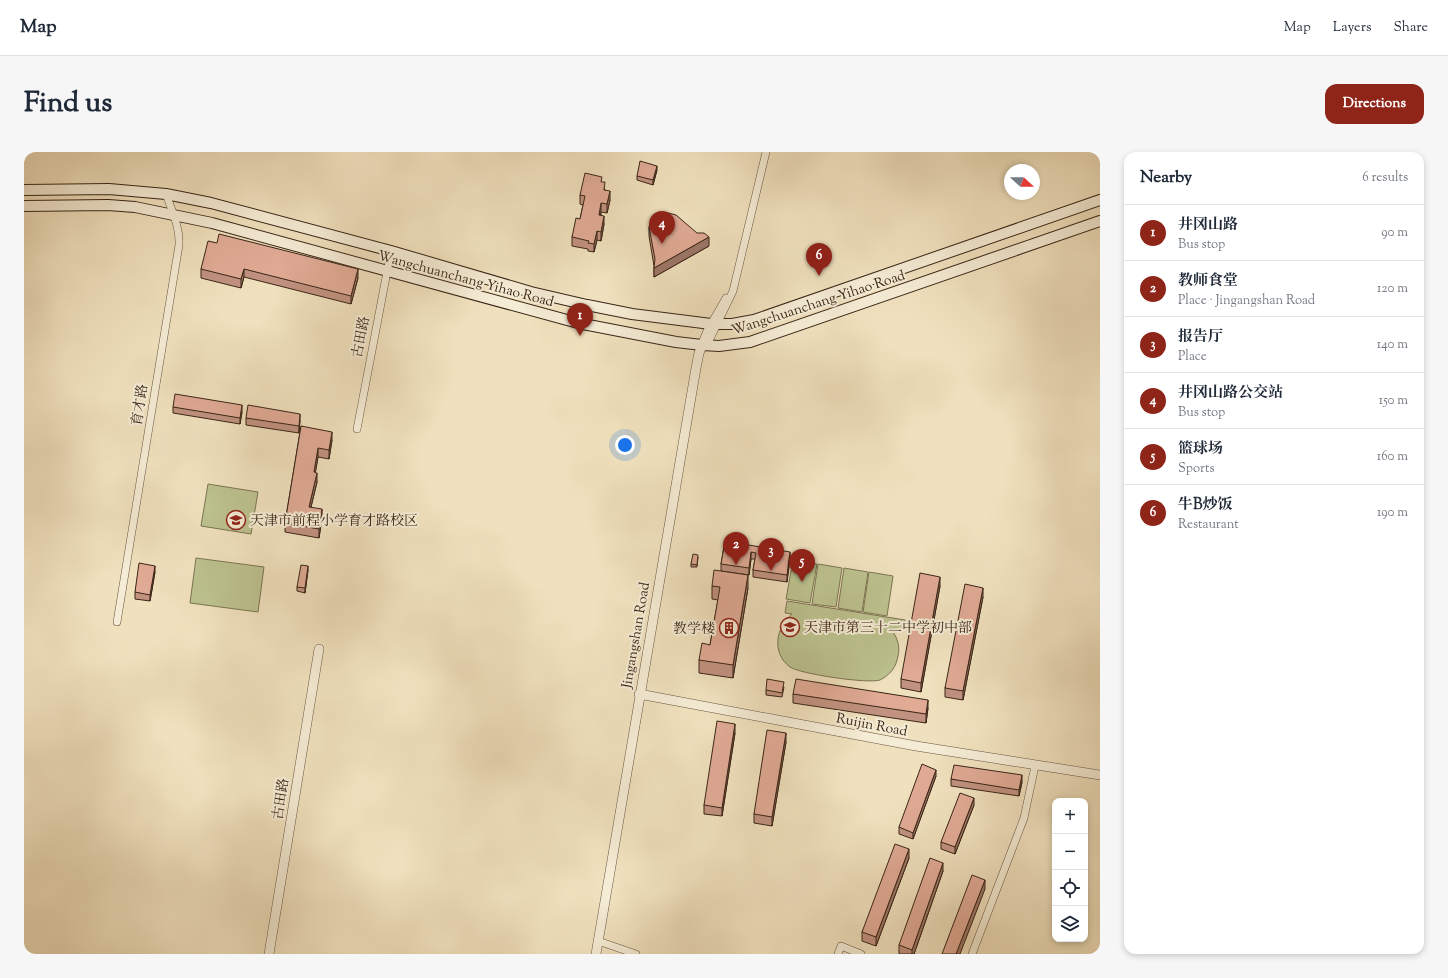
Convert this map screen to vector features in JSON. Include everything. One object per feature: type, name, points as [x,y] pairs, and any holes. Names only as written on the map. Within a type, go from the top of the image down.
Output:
[{"type":"main road","name":"Wangchuanchang Yihao Road","points":[[24,190],[109,189],[166,194],[211,203],[391,251],[531,292],[632,314],[714,324],[732,324],[754,320],[1100,200]]},
{"type":"main road","points":[[754,320],[1100,195]]},
{"type":"main road","name":"Wangchuanchang Yihao Road","points":[[24,206],[108,205],[136,207],[174,214],[212,223],[578,323],[676,342],[705,345],[736,345],[750,342],[1100,221]]},
{"type":"main road","points":[[675,319],[714,324]]},
{"type":"street","points":[[714,324],[728,294],[762,152]]},
{"type":"street","points":[[714,324],[728,306],[733,291],[766,152]]},
{"type":"street","name":"育才路","points":[[117,622],[179,244],[180,234],[166,194]]},
{"type":"street","name":"古田路","points":[[357,429],[391,251]]},
{"type":"street","name":"Jingangshan Road","points":[[596,954],[600,941],[696,368],[714,324]]},
{"type":"street","name":"古田路","points":[[269,954],[319,649]]},
{"type":"street","name":"Ruijin Road","points":[[642,694],[916,746],[1035,766],[1100,775]]},
{"type":"street","points":[[972,954],[1024,818],[1035,766]]},
{"type":"street","points":[[600,941],[636,954]]},
{"type":"street","name":"Jingangshan Road","points":[[600,941],[600,954]]},
{"type":"street","points":[[838,954],[841,946],[861,954]]},
{"type":"green space","points":[[208,484],[258,492],[251,534],[201,526]]},
{"type":"green space","points":[[196,558],[264,567],[258,612],[190,603]]},
{"type":"green space","points":[[793,560],[817,564],[810,603],[786,599]]},
{"type":"green space","points":[[818,564],[842,568],[836,607],[812,604]]},
{"type":"green space","points":[[844,568],[868,572],[862,612],[838,608]]},
{"type":"green space","points":[[869,572],[893,576],[887,616],[863,612]]},
{"type":"green space","points":[[787,601],[905,620],[903,630],[891,629],[899,647],[898,656],[893,669],[880,680],[862,681],[807,673],[790,667],[780,655],[778,648],[779,633],[782,626],[792,614],[785,613]]},
{"type":"building","points":[[640,161],[657,166],[653,180],[637,176]]},
{"type":"building","points":[[585,173],[602,177],[601,182],[605,182],[604,190],[610,191],[607,204],[601,203],[599,215],[604,216],[601,232],[597,231],[594,244],[588,243],[589,241],[572,237],[576,218],[580,219],[585,196],[580,195]]},
{"type":"building","points":[[668,213],[676,215],[697,233],[704,233],[709,237],[654,268],[655,259],[649,227],[651,222],[659,214]]},
{"type":"building","points":[[219,234],[358,269],[351,296],[244,269],[241,279],[201,269],[208,241],[217,243]]},
{"type":"building","points":[[175,394],[242,405],[240,418],[173,407]]},
{"type":"building","points":[[248,405],[300,414],[299,426],[246,418]]},
{"type":"building","points":[[301,426],[332,432],[329,450],[318,448],[314,472],[317,473],[309,507],[322,509],[319,529],[285,523]]},
{"type":"building","points":[[725,541],[790,552],[787,575],[753,570],[756,553],[751,552],[749,568],[721,564]]},
{"type":"building","points":[[693,554],[698,555],[697,565],[691,564]]},
{"type":"building","points":[[139,563],[155,566],[150,595],[135,592]]},
{"type":"building","points":[[301,565],[308,566],[305,588],[297,587]]},
{"type":"building","name":"教学楼","points":[[714,570],[748,575],[733,665],[699,660],[702,643],[710,645],[720,587],[712,586]]},
{"type":"building","points":[[920,573],[940,577],[921,683],[901,679]]},
{"type":"building","points":[[965,584],[983,588],[963,691],[945,688]]},
{"type":"building","points":[[767,679],[784,682],[782,693],[766,690]]},
{"type":"building","points":[[796,679],[928,700],[926,714],[793,694]]},
{"type":"building","points":[[717,721],[735,724],[722,808],[704,805]]},
{"type":"building","points":[[767,730],[786,733],[772,817],[754,814]]},
{"type":"building","points":[[922,764],[936,770],[913,833],[899,827]]},
{"type":"building","points":[[954,765],[1022,775],[1019,790],[951,779]]},
{"type":"building","points":[[960,793],[974,798],[955,847],[941,842]]},
{"type":"building","points":[[895,844],[909,849],[876,937],[862,932]]},
{"type":"building","points":[[930,858],[943,863],[912,950],[899,945]]},
{"type":"building","points":[[972,875],[985,880],[956,954],[942,954]]},
{"type":"place","name":"井冈山路公交站","points":[[662,244]]},
{"type":"place","name":"牛B炒饭","points":[[819,276]]},
{"type":"place","name":"井冈山路","points":[[580,336]]},
{"type":"place","name":"天津市前程小学育才路校区","points":[[236,520]]},
{"type":"place","name":"教师食堂","points":[[736,565]]},
{"type":"place","name":"报告厅","points":[[771,571]]},
{"type":"place","name":"篮球场","points":[[802,582]]},
{"type":"place","name":"天津市第三十二中学初中部","points":[[790,627]]},
{"type":"place","name":"教学楼","points":[[729,628]]}]
